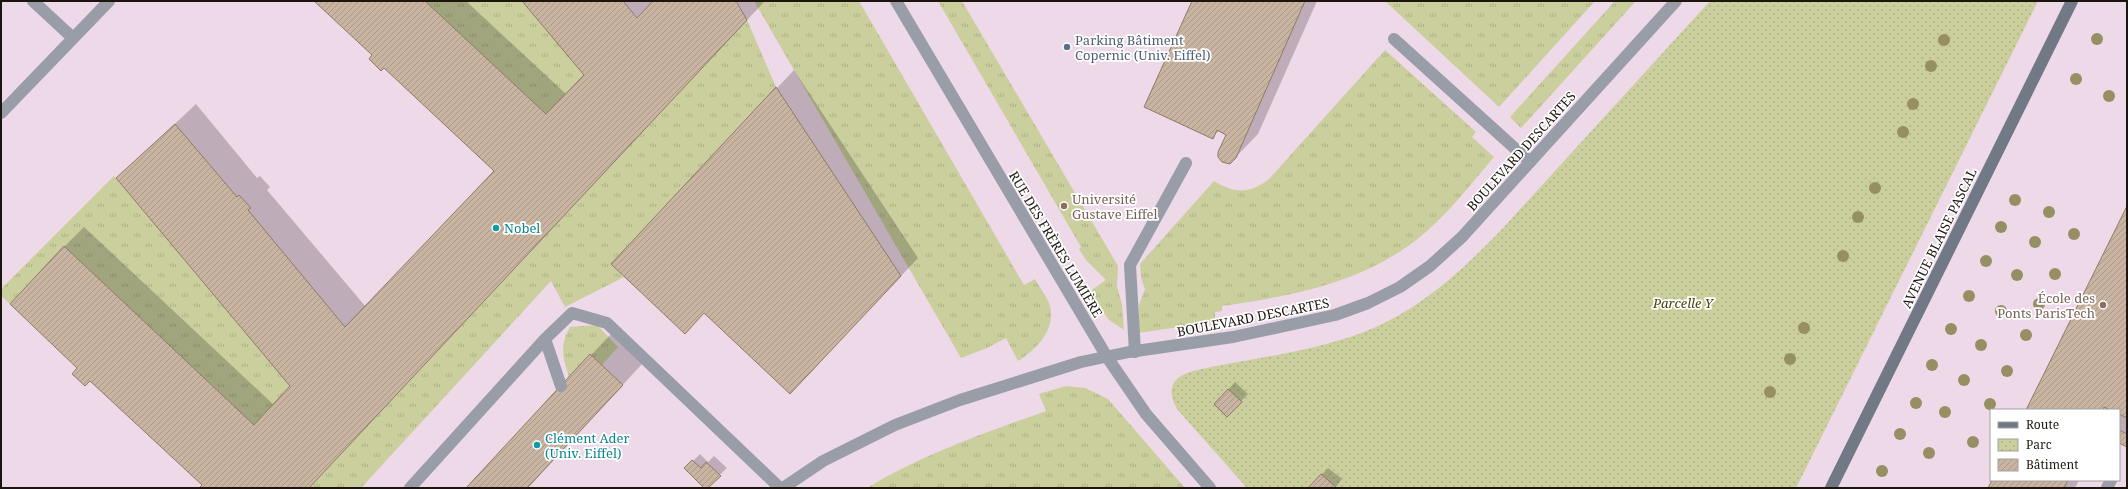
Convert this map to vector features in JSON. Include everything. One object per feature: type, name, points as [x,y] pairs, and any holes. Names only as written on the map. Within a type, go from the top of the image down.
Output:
[{"type":"street","points":[[33,1],[73,38]]},
{"type":"street","points":[[1,113],[109,1]]},
{"type":"street","name":"RUE DES FRÈRES LUMIÈRE","points":[[896,1],[1107,357],[1146,414],[1210,488]]},
{"type":"street","name":"BOULEVARD DESCARTES","points":[[782,488],[823,461],[896,425],[960,400],[1081,362],[1232,337],[1335,315],[1368,303],[1400,287],[1430,266],[1462,237],[1676,1]]},
{"type":"street","name":"AVENUE BLAISE PASCAL","points":[[1831,488],[2072,1]]},
{"type":"street","points":[[1394,39],[1530,162]]},
{"type":"street","points":[[1135,352],[1130,265],[1186,163]]},
{"type":"street","points":[[410,488],[546,339],[572,313],[607,323],[782,488]]},
{"type":"street","points":[[546,339],[561,386]]},
{"type":"shaded area","name":"Université Gustave Eiffel","points":[[1,1],[2127,1],[2127,488],[1,488]]},
{"type":"green space","points":[[425,1],[522,1],[584,75],[546,114]]},
{"type":"green space","points":[[754,1],[859,1],[1024,285],[1035,279],[1048,300],[1051,312],[1048,329],[1044,337],[1032,351],[1018,361],[1006,338],[987,348],[961,358]]},
{"type":"green space","points":[[938,1],[962,1],[1118,266],[1117,287],[1122,304],[1124,330],[1109,320],[1089,292],[1106,280],[1086,260],[1079,249],[1081,247]]},
{"type":"green space","points":[[1385,1],[1595,1],[1499,107]]},
{"type":"green space","points":[[1615,1],[1636,1],[1521,128],[1510,117]]},
{"type":"green space","name":"Parcelle Y","points":[[1710,1],[2038,1],[1796,488],[1247,488],[1177,409],[1172,395],[1173,385],[1176,380],[1193,371],[1316,347],[1356,335],[1398,316],[1418,303],[1436,290],[1471,260],[1504,227]]},
{"type":"green space","points":[[747,20],[776,87],[611,264],[624,277],[565,307],[551,281],[361,488],[309,488]]},
{"type":"green space","points":[[1385,50],[1476,132],[1472,137],[1494,157],[1457,201],[1437,222],[1415,241],[1393,256],[1347,278],[1323,286],[1273,298],[1222,306],[1222,311],[1215,312],[1215,322],[1138,333],[1139,305],[1145,289],[1141,278],[1140,264],[1214,181],[1236,190],[1249,190],[1269,179]]},
{"type":"green space","points":[[114,176],[290,386],[254,425],[64,246],[10,304],[1,296],[1,289]]},
{"type":"green space","points":[[597,325],[618,347],[602,365],[590,354],[569,377],[565,364],[563,346],[570,327]]},
{"type":"green space","points":[[1066,386],[1085,388],[1108,399],[1185,488],[867,488],[932,454],[1046,411],[1039,394]]},
{"type":"building","name":"Nobel","points":[[314,1],[425,1],[546,114],[584,75],[522,1],[623,1],[637,18],[653,1],[736,1],[747,20],[309,488],[199,488],[202,485],[90,381],[85,386],[72,374],[77,368],[10,304],[64,246],[254,425],[290,386],[116,178],[175,124],[237,197],[239,195],[251,208],[248,210],[345,327],[494,171],[384,68],[381,71],[369,59],[372,55]]},
{"type":"building","points":[[1192,1],[1305,1],[1236,158],[1230,164],[1222,162],[1218,157],[1218,152],[1226,135],[1217,130],[1213,139],[1144,107]]},
{"type":"building","points":[[776,87],[901,276],[790,394],[704,313],[685,334],[611,264]]},
{"type":"building","name":"École des Ponts ParisTech","points":[[2127,206],[2127,418],[2120,414],[2120,409],[2108,409],[2104,407],[2103,409],[2026,409]]},
{"type":"building","name":"Clément Ader (Univ. Eiffel)","points":[[590,354],[623,385],[527,488],[466,488]]},
{"type":"building","points":[[1228,389],[1242,402],[1227,417],[1214,404]]},
{"type":"building","points":[[2120,430],[2127,434],[2127,447],[2120,444]]},
{"type":"building","points":[[692,460],[701,468],[706,462],[721,476],[708,488],[704,488],[684,468]]},
{"type":"building","points":[[1321,474],[1336,487],[1308,488]]},
{"type":"building","points":[[1992,481],[2068,481],[2064,488],[1988,488]]},
{"type":"place","name":"Parking Bâtiment Copernic (Univ. Eiffel)","points":[[1067,47]]},
{"type":"place","name":"Université Gustave Eiffel","points":[[1064,206]]},
{"type":"place","name":"Nobel","points":[[496,228]]},
{"type":"place","name":"École des Ponts ParisTech","points":[[2103,305]]},
{"type":"place","name":"Clément Ader (Univ. Eiffel)","points":[[537,445]]}]
